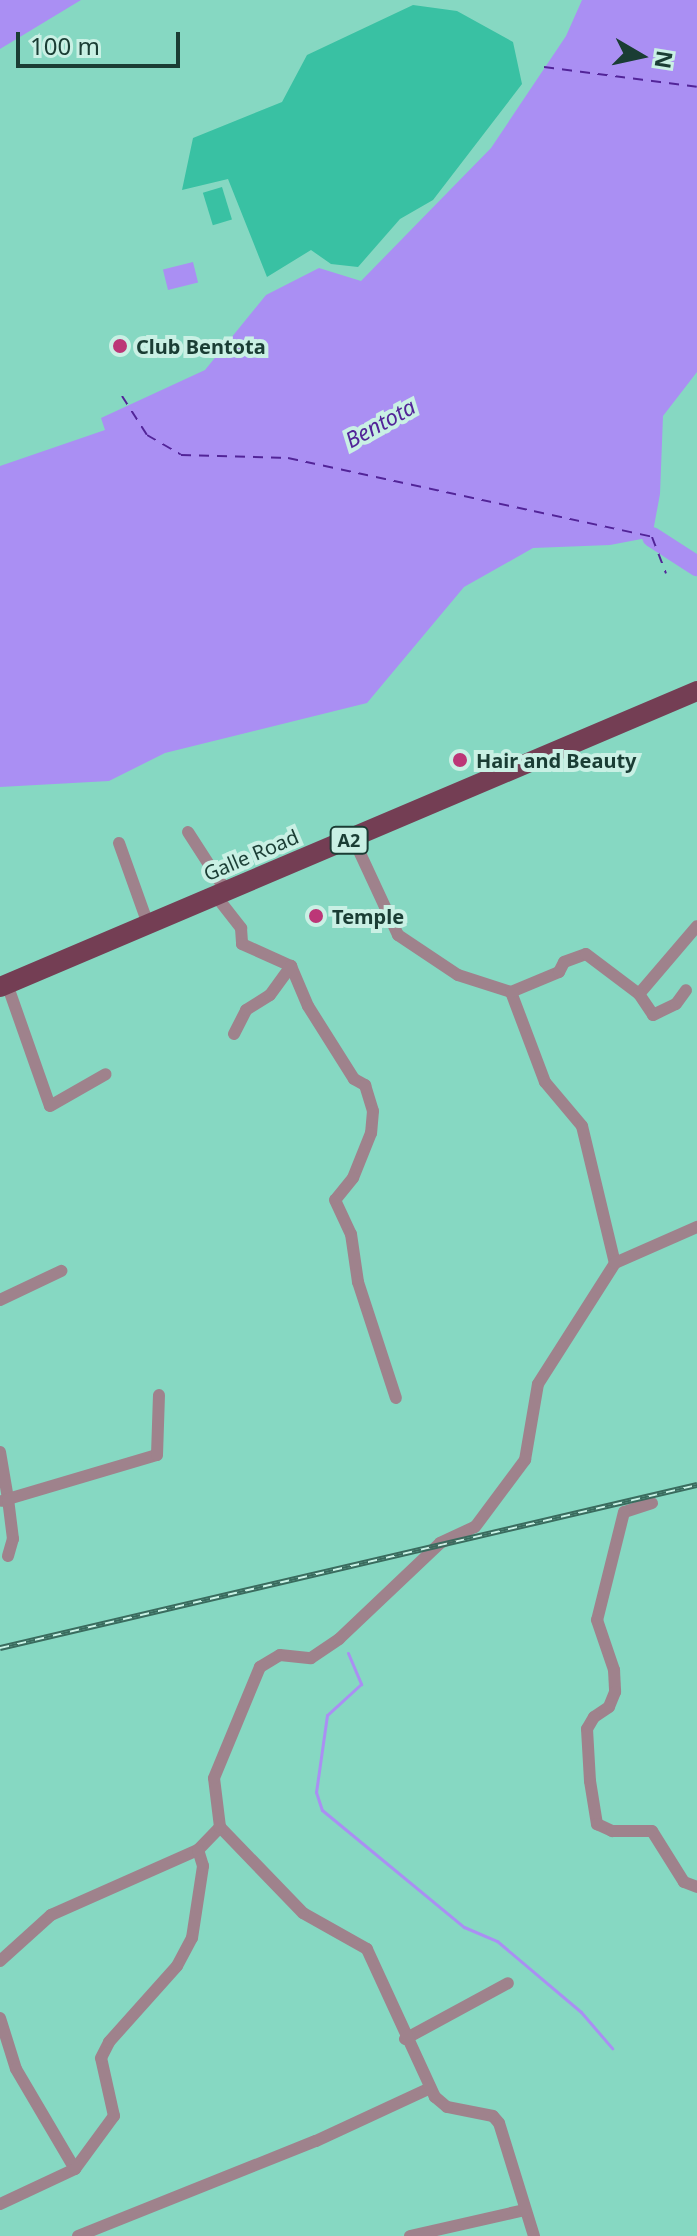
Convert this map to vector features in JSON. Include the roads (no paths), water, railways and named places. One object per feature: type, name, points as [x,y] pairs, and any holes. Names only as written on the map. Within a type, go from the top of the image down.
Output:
[{"type":"highway","name":"Galle Road","points":[[3,986],[697,691]]},
{"type":"street","points":[[188,832],[241,928],[242,944],[291,966],[308,1006],[354,1079],[365,1085],[373,1111],[362,1159],[335,1200],[351,1234],[358,1282],[396,1398]]},
{"type":"street","points":[[353,838],[398,935],[458,975],[511,992],[559,972],[564,962],[586,954],[639,994],[653,1015],[676,1004],[686,990]]},
{"type":"street","points":[[119,843],[148,924]]},
{"type":"street","points":[[639,994],[697,926]]},
{"type":"street","points":[[234,1034],[246,1010],[270,995],[291,966]]},
{"type":"street","points":[[3,986],[50,1106],[106,1074]]},
{"type":"street","points":[[511,992],[545,1082],[582,1126],[615,1263]]},
{"type":"street","points":[[534,2236],[499,2123],[493,2116],[447,2107],[430,2088],[405,2039],[367,1949],[303,1913],[220,1827],[214,1778],[260,1667],[280,1655],[311,1658],[339,1639],[440,1543],[475,1527],[525,1460],[538,1384],[615,1263],[697,1227]]},
{"type":"street","points":[[0,1300],[61,1271]]},
{"type":"street","points":[[4,1500],[157,1455],[159,1395]]},
{"type":"street","points":[[0,1452],[4,1500],[13,1526],[8,1556]]},
{"type":"street","points":[[652,1503],[624,1512],[597,1620],[614,1670],[615,1692],[609,1707],[594,1717],[587,1729],[590,1781],[597,1824],[612,1831],[652,1831],[684,1882],[697,1887]]},
{"type":"street","points":[[2,1953],[51,1915],[198,1850],[220,1827]]},
{"type":"street","points":[[0,2204],[75,2169],[114,2116],[102,2079],[101,2058],[109,2042],[177,1966],[192,1938],[203,1866],[198,1850]]},
{"type":"street","points":[[405,2039],[508,1983]]},
{"type":"street","points":[[0,2018],[16,2069],[75,2169]]},
{"type":"street","points":[[78,2236],[316,2141],[430,2088]]},
{"type":"street","points":[[410,2236],[524,2210]]},
{"type":"water","points":[[0,0],[81,0],[0,49]]},
{"type":"water","name":"Bentota","points":[[582,0],[697,0],[697,372],[663,416],[660,494],[652,537],[610,545],[533,548],[464,587],[367,703],[165,753],[109,781],[0,787],[0,466],[105,430],[101,418],[205,370],[266,295],[319,268],[361,281],[491,148],[566,36]]},
{"type":"water","points":[[193,262],[198,282],[168,290],[163,269]]},
{"type":"waterway","points":[[652,537],[697,566]]},
{"type":"waterway","points":[[348,1653],[361,1684],[327,1715],[316,1792],[322,1810],[464,1927],[497,1941],[581,2012],[612,2048]]},
{"type":"railway","points":[[0,1648],[697,1485]]},
{"type":"place","name":"Club Bentota","points":[[120,346]]},
{"type":"place","name":"Hair and Beauty","points":[[460,760]]},
{"type":"place","name":"Temple","points":[[316,916]]}]
